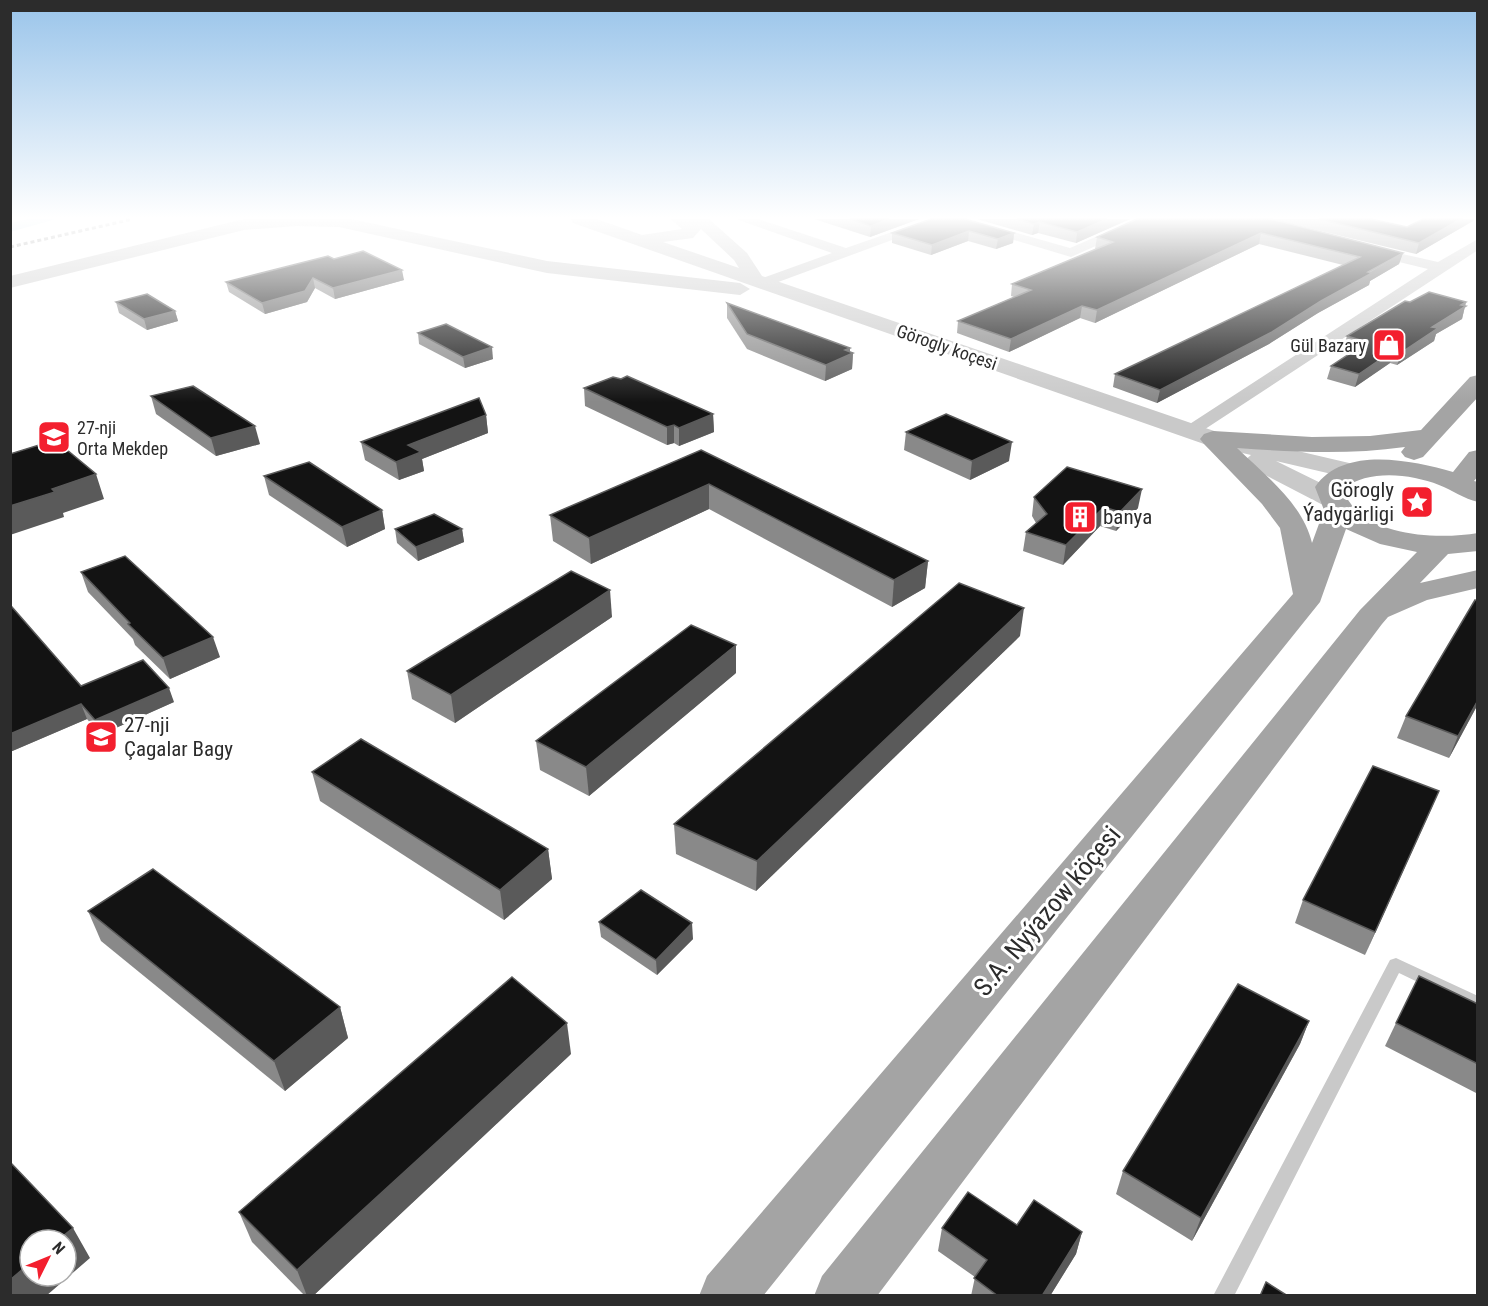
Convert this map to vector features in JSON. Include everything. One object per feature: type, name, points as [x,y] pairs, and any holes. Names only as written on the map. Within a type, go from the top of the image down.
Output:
[{"type":"main road","points":[[1398,469],[1478,382]]},
{"type":"main road","points":[[1201,435],[1312,445],[1370,444],[1429,436]]},
{"type":"main road","points":[[1201,435],[1272,498],[1294,527],[1310,595]]},
{"type":"main road","points":[[1353,471],[1398,469],[1425,473],[1468,489],[1478,458]]},
{"type":"main road","name":"S.A. Nyýazow köçesi","points":[[727,1296],[1310,595],[1334,504],[1329,486],[1338,477],[1353,471]]},
{"type":"main road","points":[[1334,504],[1356,523],[1381,534],[1409,542],[1458,544]]},
{"type":"main road","points":[[842,1296],[1371,617],[1458,544]]},
{"type":"main road","points":[[1371,617],[1417,593],[1478,579]]},
{"type":"street","points":[[665,280],[797,295]]},
{"type":"street","name":"Görogly koçesi","points":[[753,280],[1201,435]]},
{"type":"street","points":[[759,282],[765,280]]},
{"type":"street","points":[[1201,435],[1422,280]]},
{"type":"street","points":[[1201,435],[1353,471]]},
{"type":"street","points":[[1201,435],[1334,504]]},
{"type":"lane","points":[[1223,1296],[1396,964],[1478,1004]]},
{"type":"building","points":[[234,280],[312,280],[305,291],[262,303],[226,282]]},
{"type":"building","points":[[317,280],[364,280],[333,288]]},
{"type":"building","points":[[1022,280],[1161,280],[1097,310],[1082,306],[1011,339],[958,321],[1031,290],[1012,284]]},
{"type":"building","points":[[1312,280],[1359,280],[1272,332],[1160,390],[1115,374]]},
{"type":"building","points":[[1429,292],[1466,302],[1461,305],[1466,306],[1432,327],[1438,328],[1402,352],[1394,350],[1359,374],[1331,366],[1367,342],[1347,336],[1405,301],[1410,302]]},
{"type":"building","points":[[147,294],[175,311],[144,319],[116,302]]},
{"type":"building","points":[[727,303],[850,348],[845,350],[853,353],[826,365],[747,334]]},
{"type":"building","points":[[446,324],[492,347],[463,357],[418,333]]},
{"type":"building","points":[[627,376],[713,414],[679,428],[674,425],[667,427],[584,388],[613,377],[621,379]]},
{"type":"building","points":[[193,386],[255,426],[211,438],[151,396]]},
{"type":"building","points":[[479,398],[486,415],[408,445],[421,452],[396,462],[361,442]]},
{"type":"building","points":[[946,414],[1012,442],[972,461],[906,432]]},
{"type":"building","points":[[55,440],[96,474],[52,489],[55,492],[10,506],[10,454]]},
{"type":"building","points":[[701,450],[928,561],[894,580],[709,484],[589,538],[550,515]]},
{"type":"building","points":[[309,462],[382,510],[342,527],[264,476]]},
{"type":"building","points":[[1067,467],[1142,489],[1120,512],[1104,507],[1066,545],[1026,532],[1047,514],[1034,497]]},
{"type":"building","points":[[434,514],[462,529],[416,547],[395,529]]},
{"type":"building","points":[[125,556],[213,637],[163,658],[128,624],[130,623],[81,572]]},
{"type":"building","points":[[571,571],[610,590],[451,695],[407,671]]},
{"type":"building","points":[[959,583],[1024,608],[757,861],[674,824]]},
{"type":"building","points":[[1475,600],[1478,601],[1478,700],[1458,736],[1406,716]]},
{"type":"building","points":[[12,607],[81,686],[143,660],[169,688],[95,720],[81,704],[10,734],[10,608]]},
{"type":"building","points":[[691,625],[736,645],[586,767],[536,741]]},
{"type":"building","points":[[361,739],[548,849],[500,890],[312,772]]},
{"type":"building","points":[[1373,766],[1439,791],[1375,932],[1303,900]]},
{"type":"building","points":[[153,869],[340,1007],[274,1061],[88,911]]},
{"type":"building","points":[[641,890],[692,923],[656,960],[599,922]]},
{"type":"building","points":[[1419,976],[1478,1004],[1478,1064],[1396,1023]]},
{"type":"building","points":[[512,977],[567,1023],[297,1270],[239,1212]]},
{"type":"building","points":[[1238,984],[1309,1021],[1201,1218],[1123,1171]]},
{"type":"building","points":[[10,1162],[73,1228],[18,1228],[18,1273],[10,1280]]},
{"type":"building","points":[[968,1192],[1017,1225],[1034,1200],[1082,1232],[1042,1296],[998,1296],[974,1278],[987,1260],[942,1228]]},
{"type":"building","points":[[1266,1282],[1288,1296],[1260,1296]]},
{"type":"place","name":"Gül Bazary","points":[[1389,345]]},
{"type":"place","name":"27-nji Orta Mekdep","points":[[54,437]]},
{"type":"place","name":"Görogly Ýadygärligi","points":[[1417,502]]},
{"type":"place","name":"banya","points":[[1080,517]]},
{"type":"place","name":"27-nji Çagalar Bagy","points":[[101,737]]}]
